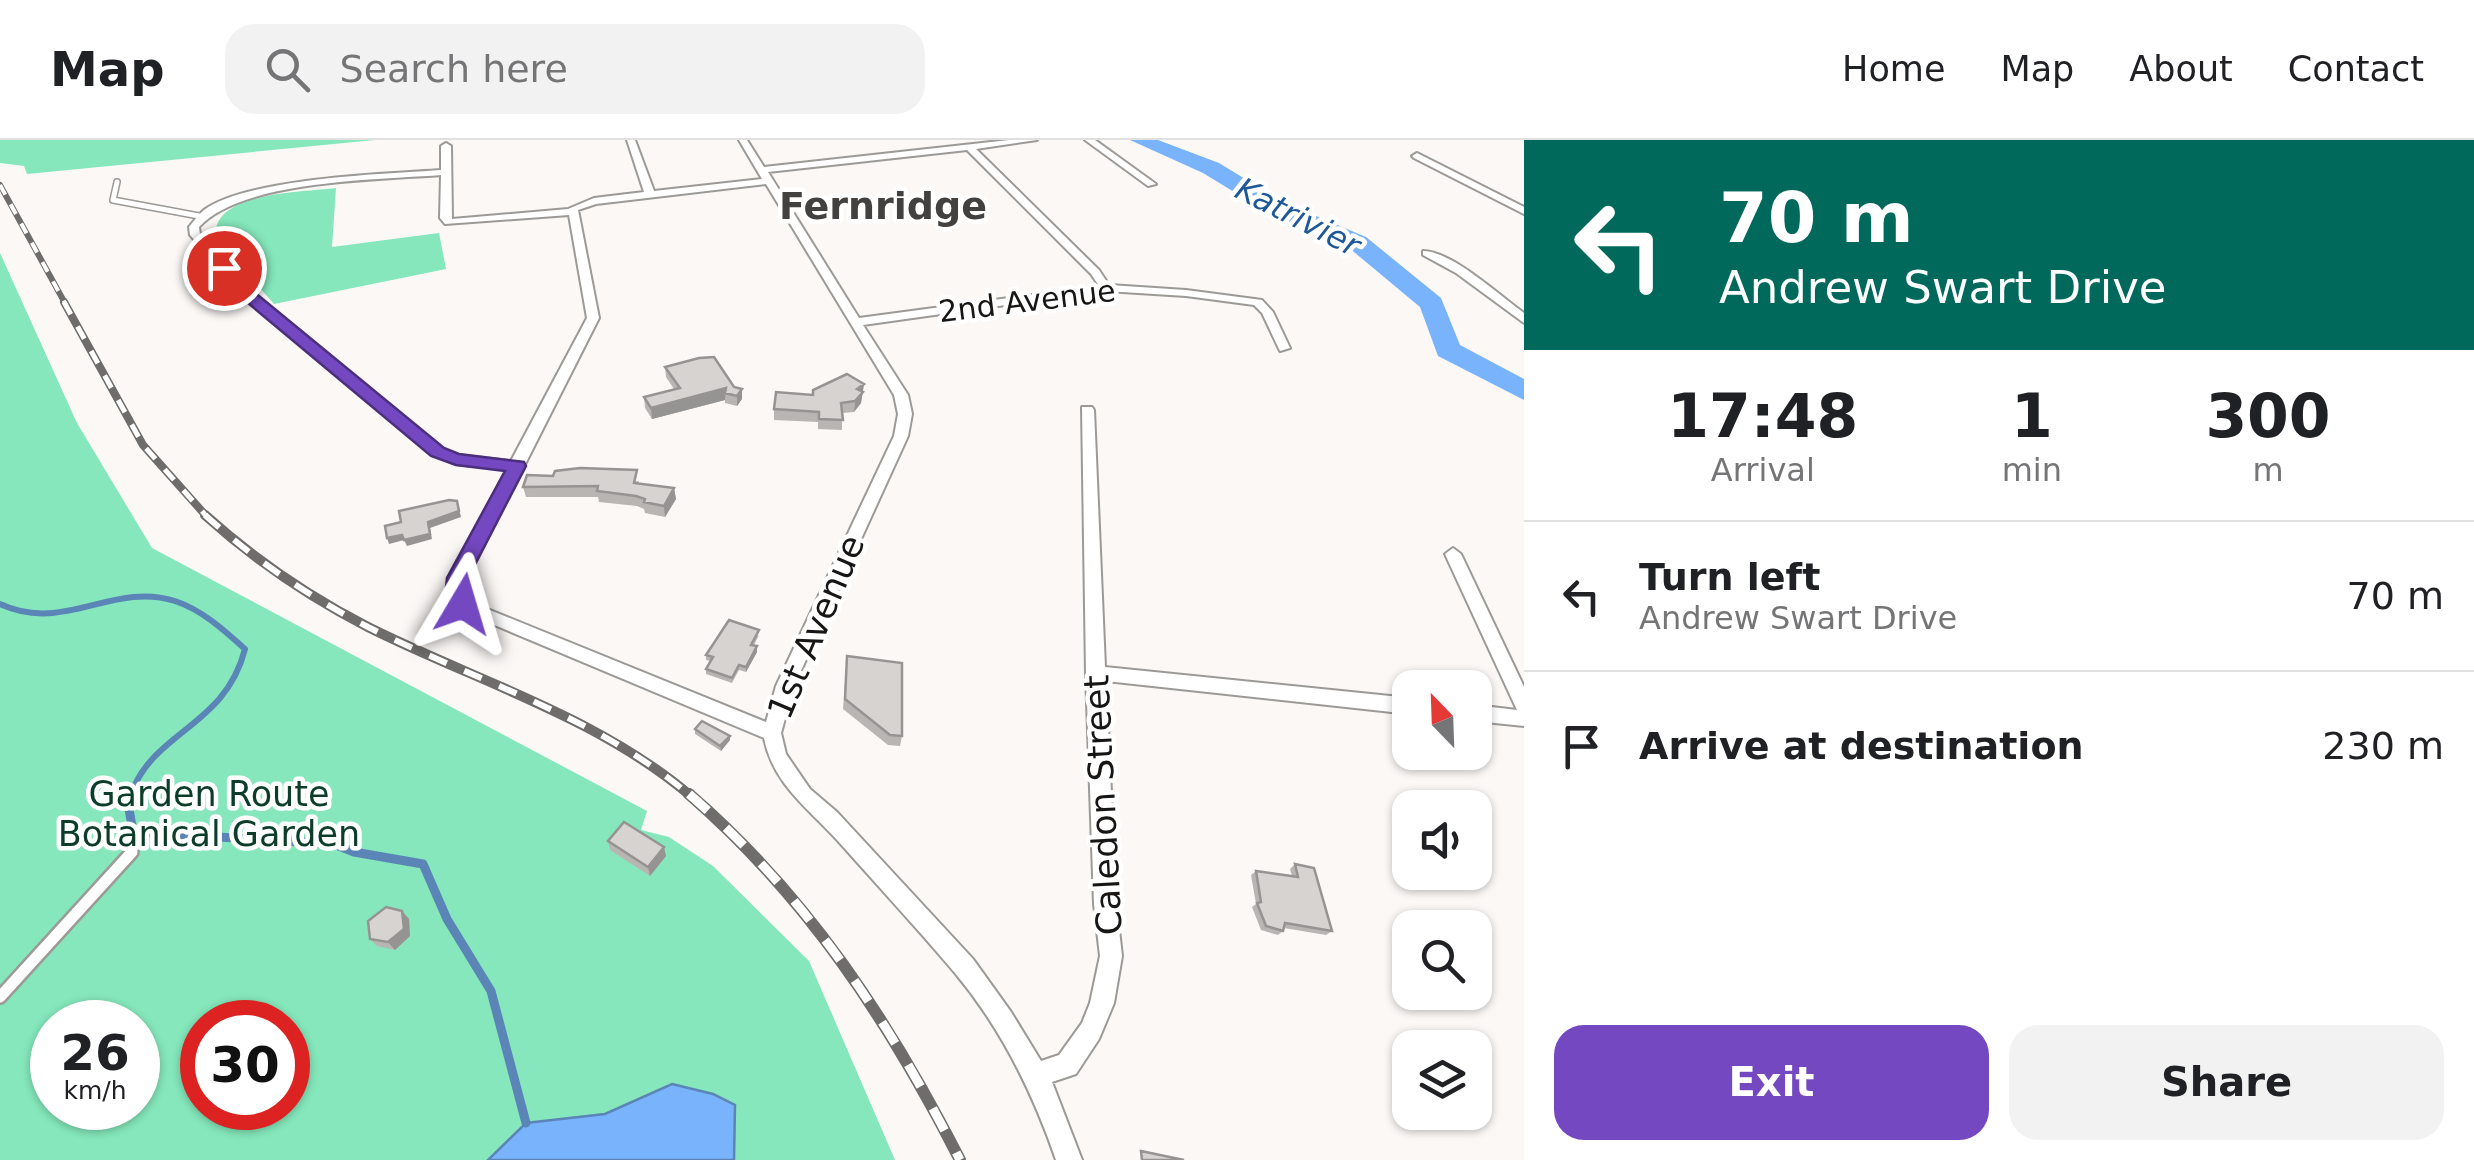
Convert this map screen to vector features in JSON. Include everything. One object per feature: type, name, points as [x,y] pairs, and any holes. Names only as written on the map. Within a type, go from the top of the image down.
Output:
[{"type":"street","points":[[631,140],[650,195]]},
{"type":"street","name":"1st Avenue","points":[[743,140],[901,395],[904,423],[785,686],[772,733],[777,757],[786,774],[965,967],[1003,1020],[1034,1076]]},
{"type":"street","points":[[446,146],[444,218],[452,223],[572,212],[588,203],[1034,140]]},
{"type":"street","points":[[1089,140],[1151,184]]},
{"type":"street","points":[[969,147],[1095,272],[1106,288]]},
{"type":"street","points":[[1417,156],[1524,211]]},
{"type":"street","points":[[447,172],[266,190],[234,198],[200,216],[195,235],[248,294],[438,452],[456,459],[517,466]]},
{"type":"street","points":[[572,212],[593,318],[456,587],[463,604],[772,733]]},
{"type":"street","points":[[1427,253],[1460,271],[1524,320]]},
{"type":"street","name":"2nd Avenue","points":[[856,322],[1106,288],[1186,292],[1258,302],[1268,312],[1284,348]]},
{"type":"street","name":"Caledon Street","points":[[1034,1076],[1066,1065],[1090,1031],[1102,1004],[1111,956],[1095,674],[1087,410]]},
{"type":"street","points":[[1454,554],[1524,706]]},
{"type":"street","points":[[1095,674],[1392,704]]},
{"type":"street","points":[[1492,714],[1524,718]]},
{"type":"street","points":[[1034,1076],[1050,1105],[1069,1160]]},
{"type":"lane","points":[[118,182],[113,200],[200,216]]},
{"type":"lane","points":[[0,998],[132,852]]},
{"type":"green space","points":[[0,140],[375,140],[27,174],[24,166],[0,163]]},
{"type":"green space","points":[[336,188],[332,247],[439,233],[446,269],[274,304],[216,238],[218,223],[227,211],[261,197]]},
{"type":"green space","name":"Garden Route Botanical Garden","points":[[0,253],[77,423],[152,548],[647,811],[641,830],[669,837],[713,866],[809,961],[895,1160],[0,1160]]},
{"type":"water","points":[[672,1084],[713,1094],[735,1105],[734,1160],[488,1160],[526,1123],[605,1114]]},
{"type":"building","points":[[714,357],[734,387],[742,389],[737,396],[725,393],[726,388],[651,408],[644,397],[680,388],[665,367]]},
{"type":"building","points":[[847,374],[864,384],[857,389],[863,392],[855,401],[841,403],[843,420],[819,419],[819,412],[774,409],[776,392],[813,395],[813,390]]},
{"type":"building","points":[[637,470],[634,483],[674,488],[664,506],[636,496],[597,491],[598,486],[523,487],[527,475],[553,476],[555,471]]},
{"type":"building","points":[[457,501],[459,511],[428,522],[430,534],[404,540],[402,535],[387,538],[385,526],[401,522],[399,511]]},
{"type":"building","points":[[729,620],[759,630],[751,645],[757,646],[746,667],[739,665],[732,678],[706,669],[713,657],[706,655]]},
{"type":"building","points":[[847,656],[902,663],[902,736],[890,735],[845,699]]},
{"type":"building","points":[[702,721],[730,736],[720,746],[695,729]]},
{"type":"building","points":[[624,822],[664,847],[648,867],[608,841]]},
{"type":"building","points":[[1295,864],[1314,868],[1332,931],[1285,923],[1283,931],[1266,926],[1257,903],[1261,902],[1256,871],[1298,877]]},
{"type":"building","points":[[386,907],[402,911],[404,929],[388,942],[370,939],[368,921]]},
{"type":"building","points":[[1141,1151],[1184,1160],[1142,1160]]},
{"type":"waterway","name":"Katrivier","points":[[1140,140],[1211,168],[1275,207],[1357,242],[1432,304],[1448,350],[1524,391]]},
{"type":"waterway","points":[[0,604],[23,612],[46,613],[130,597],[175,601],[221,628],[245,649],[222,696],[154,757],[130,797]]},
{"type":"waterway","points":[[130,794],[133,832],[334,844],[354,852],[423,864],[447,919],[491,991],[526,1123]]},
{"type":"railway","points":[[0,185],[66,305]]},
{"type":"railway","points":[[64,302],[143,445],[206,516]]},
{"type":"railway","points":[[206,516],[263,562],[324,603],[409,647],[577,722],[656,769],[692,797]]},
{"type":"railway","points":[[689,794],[772,875],[808,918],[874,1010],[960,1160]]},
{"type":"district","name":"Fernridge","points":[[883,206]]},
{"type":"route","points":[[224,268],[248,294],[438,452],[456,459],[517,466],[458,578],[456,587],[463,604]]}]
